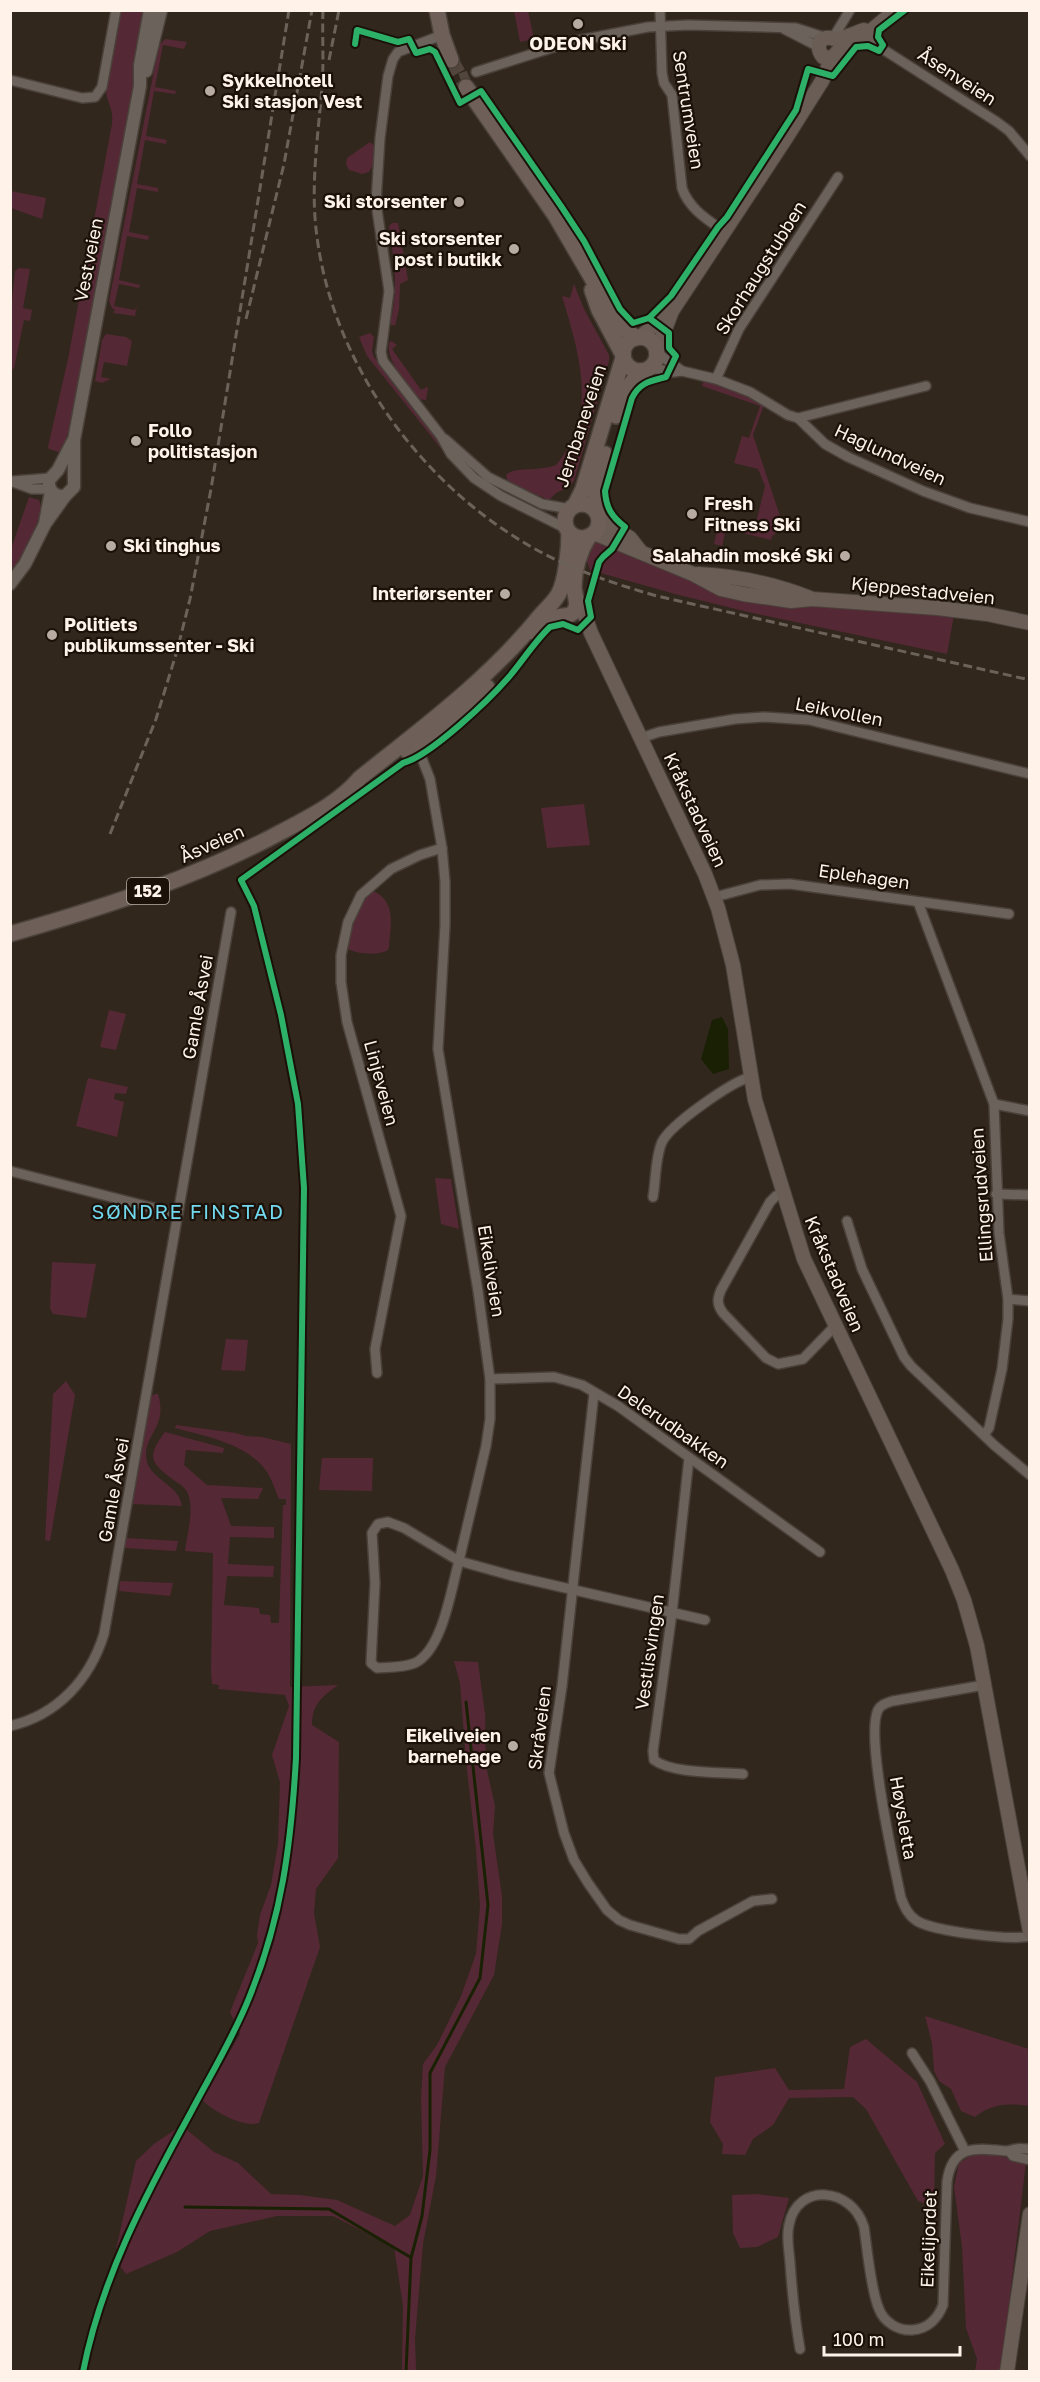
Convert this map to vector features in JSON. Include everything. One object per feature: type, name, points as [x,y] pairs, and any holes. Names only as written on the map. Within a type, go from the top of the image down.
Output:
[{"type":"main road","points":[[672,311],[638,338],[628,342],[623,356],[628,366],[646,370],[656,361],[656,352],[672,311],[813,93],[829,46],[868,31],[896,10]]},
{"type":"main road","points":[[441,19],[451,60]]},
{"type":"main road","name":"Jernbaneveien","points":[[466,87],[555,215],[618,322],[638,338]]},
{"type":"main road","name":"Jernbaneveien","points":[[572,507],[583,489],[623,356],[593,296],[589,275]]},
{"type":"main road","points":[[638,338],[650,341],[656,352]]},
{"type":"main road","name":"Jernbaneveien","points":[[565,605],[580,555],[594,525],[598,478],[622,397],[627,387],[646,370]]},
{"type":"main road","points":[[565,605],[568,554],[566,516],[572,507],[586,504],[594,525],[579,538],[568,531]]},
{"type":"main road","name":"Kjeppestadveien","points":[[594,525],[631,550],[693,574],[725,576],[792,591],[812,599],[963,610],[1029,623]]},
{"type":"main road","name":"Kråkstadveien","points":[[565,605],[591,633],[715,897],[733,965],[750,1077],[763,1131],[804,1259],[957,1580],[973,1628],[1029,1934]]},
{"type":"main road","name":"Åsveien","points":[[10,934],[128,898],[193,874],[297,824],[364,783],[412,743],[441,728],[493,681],[539,628],[554,618],[565,605]]},
{"type":"main road","points":[[1007,2372],[1029,2214]]},
{"type":"street","points":[[10,80],[82,99],[95,97],[102,87],[116,10]]},
{"type":"street","name":"Vestveien","points":[[10,584],[25,564],[45,524],[74,487],[74,440],[140,86],[140,65],[150,10]]},
{"type":"street","name":"Vestveien","points":[[140,86],[148,66],[161,10]]},
{"type":"street","name":"Sentrumveien","points":[[660,10],[662,73],[664,83],[672,95],[682,188],[698,212],[725,232]]},
{"type":"street","points":[[476,72],[585,39],[661,26],[782,28],[829,46],[850,10]]},
{"type":"street","points":[[441,19],[412,45],[398,52],[393,59],[380,138],[376,203],[389,291],[381,352],[383,361],[441,436],[451,453],[474,478],[501,496],[568,531]]},
{"type":"street","name":"Åsenveien","points":[[868,31],[891,55],[1010,132],[1029,156]]},
{"type":"street","name":"Skorhaugstubben","points":[[716,379],[739,329],[838,177]]},
{"type":"street","name":"Haglundveien","points":[[656,352],[682,371]]},
{"type":"street","name":"Haglundveien","points":[[646,370],[682,371],[716,379],[750,392],[788,415],[798,418],[825,444],[848,458],[922,491],[969,508],[1029,522]]},
{"type":"street","points":[[798,418],[926,386]]},
{"type":"street","points":[[441,436],[488,477],[542,504],[572,507]]},
{"type":"street","name":"Vestveien","points":[[45,524],[52,482],[74,440]]},
{"type":"street","points":[[11,481],[52,482],[66,471],[73,476]]},
{"type":"street","points":[[52,482],[59,496],[65,496]]},
{"type":"street","name":"Leikvollen","points":[[640,738],[659,732],[735,719],[765,717],[809,720],[1029,774]]},
{"type":"street","name":"Eikeliveien","points":[[412,743],[428,773],[442,848],[445,925],[438,1049],[475,1270],[490,1379],[490,1419],[486,1446],[459,1561],[436,1640],[428,1652],[415,1662],[397,1667],[377,1668],[371,1662],[370,1650],[375,1583],[372,1533],[375,1527],[382,1522],[395,1524],[459,1561]]},
{"type":"street","name":"Linjeveien","points":[[377,1373],[375,1349],[401,1216],[347,1022],[340,982],[341,955],[348,922],[361,895],[391,869],[420,855],[442,848]]},
{"type":"street","name":"Eplehagen","points":[[715,897],[752,886],[790,884],[1009,914]]},
{"type":"street","name":"Ellingsrudveien","points":[[918,902],[994,1104],[996,1194],[1008,1299],[1008,1319],[1002,1369],[989,1428],[984,1435]]},
{"type":"street","name":"Gamle Åsvei","points":[[10,1726],[24,1723],[56,1706],[75,1688],[99,1651],[112,1596],[231,912]]},
{"type":"street","points":[[653,1197],[660,1150],[668,1134],[718,1094],[750,1077]]},
{"type":"street","points":[[994,1104],[1029,1111]]},
{"type":"street","points":[[10,1171],[177,1214]]},
{"type":"street","points":[[783,1193],[773,1199],[763,1213],[721,1290],[718,1306],[762,1354],[777,1364],[802,1359],[835,1326]]},
{"type":"street","points":[[996,1194],[1029,1195]]},
{"type":"street","points":[[847,1221],[862,1269],[904,1357],[984,1435],[1029,1475]]},
{"type":"street","points":[[1008,1299],[1029,1300]]},
{"type":"street","name":"Delerudbakken","points":[[490,1379],[554,1377],[582,1385],[618,1406],[820,1552]]},
{"type":"street","name":"Skråveien","points":[[594,1393],[562,1686],[549,1773],[564,1833],[574,1860],[607,1910],[620,1920],[679,1939],[689,1939],[698,1931],[753,1901],[772,1899]]},
{"type":"street","name":"Vestlisvingen","points":[[689,1458],[672,1613],[653,1751],[654,1760],[661,1765],[687,1770],[743,1774]]},
{"type":"street","points":[[459,1561],[571,1590],[705,1620]]},
{"type":"street","name":"Høysletta","points":[[984,1685],[888,1702],[879,1707],[876,1719],[875,1754],[900,1898],[906,1911],[915,1920],[931,1927],[1007,1939],[1029,1934]]},
{"type":"street","points":[[912,2053],[930,2081],[965,2151],[979,2148],[1010,2151],[1029,2149]]},
{"type":"street","name":"Eikelijordet","points":[[800,2349],[794,2312],[788,2236],[788,2227],[795,2210],[808,2199],[826,2194],[851,2204],[861,2218],[864,2227],[879,2309],[889,2323],[896,2327],[921,2328],[935,2319],[943,2305],[948,2173],[957,2158],[965,2151]]},
{"type":"street","points":[[1010,2151],[1013,2156],[1029,2160]]},
{"type":"shaded area","points":[[120,11],[147,11],[73,413],[61,453],[48,447],[68,359],[112,124],[112,113],[106,88]]},
{"type":"shaded area","points":[[514,11],[528,11],[534,39],[520,42]]},
{"type":"shaded area","points":[[165,39],[187,42],[184,49],[163,45],[155,87],[176,91],[175,94],[154,91],[146,136],[167,140],[166,144],[145,140],[137,184],[158,188],[158,192],[137,188],[129,232],[149,236],[148,240],[127,236],[119,280],[140,285],[139,288],[119,284],[114,306],[135,310],[137,304],[135,316],[113,313],[115,310],[109,301],[159,45]]},
{"type":"shaded area","points":[[370,142],[374,146],[373,165],[369,172],[362,174],[349,170],[346,164],[347,158]]},
{"type":"shaded area","points":[[11,191],[46,198],[42,219],[11,208]]},
{"type":"shaded area","points":[[392,223],[398,223],[408,280],[400,284],[399,309],[395,326],[390,324],[395,287],[389,226]]},
{"type":"shaded area","points":[[19,268],[30,269],[23,308],[32,310],[30,321],[24,320],[14,368],[11,371],[10,320],[15,271]]},
{"type":"shaded area","points":[[574,284],[584,309],[609,355],[609,361],[574,481],[549,500],[508,482],[506,475],[515,471],[556,465],[569,445],[577,425],[582,383],[574,339],[562,296],[570,298]]},
{"type":"shaded area","points":[[370,333],[374,337],[372,351],[374,357],[440,441],[447,456],[367,356],[359,337]]},
{"type":"shaded area","points":[[106,334],[126,337],[132,341],[127,366],[104,362],[101,377],[111,379],[102,383],[95,381],[102,340]]},
{"type":"shaded area","points":[[391,341],[397,345],[392,349],[421,390],[428,388],[426,400],[420,399],[395,366],[389,351]]},
{"type":"shaded area","points":[[704,379],[765,402],[753,435],[784,528],[772,536],[771,540],[726,529],[722,546],[714,544],[720,519],[755,527],[765,486],[758,469],[734,463],[742,436],[749,438],[760,406],[702,386]]},
{"type":"shaded area","points":[[29,497],[39,500],[42,510],[30,542],[11,573],[11,549]]},
{"type":"shaded area","points":[[602,537],[721,589],[955,609],[947,654],[748,612],[590,570],[587,561],[584,562],[593,543]]},
{"type":"shaded area","points":[[584,804],[590,845],[547,848],[541,808]]},
{"type":"shaded area","points":[[373,891],[380,895],[389,907],[391,922],[388,950],[374,954],[352,951],[346,945],[354,916]]},
{"type":"shaded area","points":[[109,1010],[126,1014],[116,1050],[100,1047]]},
{"type":"shaded area","points":[[722,1017],[728,1029],[729,1069],[713,1074],[701,1059],[712,1020]]},
{"type":"shaded area","points":[[88,1078],[128,1087],[126,1094],[115,1093],[114,1099],[124,1102],[117,1137],[76,1126]]},
{"type":"shaded area","points":[[435,1178],[451,1179],[459,1229],[441,1224]]},
{"type":"shaded area","points":[[52,1262],[96,1264],[86,1318],[53,1314],[50,1308]]},
{"type":"shaded area","points":[[226,1339],[248,1340],[245,1371],[221,1370]]},
{"type":"shaded area","points":[[66,1381],[75,1395],[50,1541],[45,1540],[53,1394]]},
{"type":"shaded area","points":[[158,1394],[160,1414],[149,1441],[146,1456],[152,1471],[170,1486],[180,1498],[182,1506],[133,1504],[151,1396]]},
{"type":"shaded area","points":[[176,1425],[262,1437],[291,1444],[290,1687],[338,1685],[327,1693],[316,1706],[312,1725],[339,1742],[338,1858],[316,1889],[314,1913],[320,1947],[259,2123],[252,2124],[229,2118],[202,2100],[240,2034],[230,2012],[258,1943],[260,1915],[271,1885],[278,1844],[280,1782],[272,1755],[289,1706],[285,1695],[218,1689],[219,1685],[212,1684],[213,1553],[185,1551],[191,1512],[189,1496],[183,1487],[156,1464],[153,1454],[155,1448],[165,1432],[224,1448],[223,1453],[186,1450],[184,1465],[207,1485],[263,1488],[258,1499],[221,1498],[231,1526],[274,1527],[274,1538],[230,1537],[228,1564],[274,1566],[273,1577],[227,1576],[224,1605],[259,1608],[260,1614],[270,1615],[271,1623],[279,1623],[283,1505],[286,1505],[286,1499],[279,1499],[270,1477],[262,1466],[241,1449],[175,1428]]},
{"type":"shaded area","points":[[322,1458],[373,1458],[372,1491],[319,1490]]},
{"type":"shaded area","points":[[126,1538],[178,1541],[176,1551],[124,1548]]},
{"type":"shaded area","points":[[120,1581],[173,1583],[170,1596],[119,1591]]},
{"type":"shaded area","points":[[454,1661],[478,1662],[485,1714],[486,1766],[495,1806],[493,1834],[502,1896],[502,1924],[494,1975],[445,2067],[436,2176],[423,2244],[415,2339],[416,2371],[402,2371],[403,2306],[394,2247],[333,2216],[277,2216],[210,2231],[177,2252],[126,2274],[114,2258],[136,2161],[154,2144],[176,2129],[187,2130],[214,2152],[238,2163],[271,2194],[337,2200],[395,2226],[410,2215],[423,2176],[421,2099],[423,2064],[437,2045],[461,1996],[476,1954],[480,1906],[460,1683]]},
{"type":"shaded area","points":[[925,2016],[1029,2049],[1029,2106],[1001,2105],[981,2112],[975,2117],[961,2111],[951,2089],[939,2081],[934,2071],[932,2043]]},
{"type":"shaded area","points":[[866,2039],[917,2082],[945,2144],[935,2153],[934,2207],[918,2201],[866,2109],[853,2097],[789,2098],[773,2125],[753,2139],[745,2155],[722,2154],[723,2144],[710,2122],[715,2077],[775,2068],[789,2090],[844,2089],[850,2047]]},
{"type":"shaded area","points":[[978,2151],[1026,2162],[1001,2371],[975,2371],[977,2359],[966,2328],[962,2247],[954,2187],[959,2163]]},
{"type":"shaded area","points":[[757,2194],[789,2198],[778,2237],[757,2247],[740,2248],[733,2233],[732,2195]]},
{"type":"waterway","points":[[406,2372],[411,2258],[422,2216],[430,2150],[430,2073],[480,1978],[488,1905],[466,1702]]},
{"type":"waterway","points":[[185,2207],[329,2209],[410,2257]]},
{"type":"tunnel","points":[[451,60],[466,87]]},
{"type":"tunnel","points":[[460,78],[476,72]]},
{"type":"railway","points":[[110,834],[156,719],[190,599],[211,489],[289,10]]},
{"type":"railway","points":[[246,319],[284,164],[312,10]]},
{"type":"railway","points":[[323,10],[323,78],[314,200],[317,237],[326,283],[341,328],[361,371],[386,412],[415,450],[448,485],[484,516],[523,542],[571,567],[622,586],[657,596],[1030,680]]},
{"type":"railway","points":[[329,60],[339,10]]},
{"type":"cycle path","points":[[83,2372],[101,2304],[127,2238],[158,2174],[229,2042],[249,1998],[270,1939],[288,1851],[296,1758],[304,1188],[298,1104],[281,1015],[254,906],[241,880],[403,763],[443,739],[499,688],[550,627],[563,624],[578,630],[591,617],[588,601],[599,562],[612,549],[625,527],[611,512],[605,491],[632,398],[642,385],[666,377],[676,356],[669,348],[669,333],[649,318],[671,296],[727,217],[796,110],[808,69],[833,76],[856,47],[868,46],[879,51],[883,45],[878,37],[879,30],[905,10]]},
{"type":"cycle path","points":[[355,44],[357,30],[398,42],[409,39],[416,53],[430,49],[435,52],[460,103],[481,91],[584,241],[620,309],[633,323],[649,318]]},
{"type":"place","name":"ODEON Ski","points":[[578,24]]},
{"type":"place","name":"Sykkelhotell Ski stasjon Vest","points":[[210,91]]},
{"type":"place","name":"Ski storsenter","points":[[459,202]]},
{"type":"place","name":"Ski storsenter post i butikk","points":[[514,249]]},
{"type":"place","name":"Follo politistasjon","points":[[136,441]]},
{"type":"place","name":"Fresh Fitness Ski","points":[[692,514]]},
{"type":"place","name":"Ski tinghus","points":[[111,546]]},
{"type":"place","name":"Salahadin moské Ski","points":[[845,556]]},
{"type":"place","name":"Interiørsenter","points":[[505,594]]},
{"type":"place","name":"Politiets publikumssenter - Ski","points":[[52,635]]},
{"type":"place","name":"Eikeliveien barnehage","points":[[513,1746]]},
{"type":"district","name":"SØNDRE FINSTAD","points":[[188,1212]]}]
